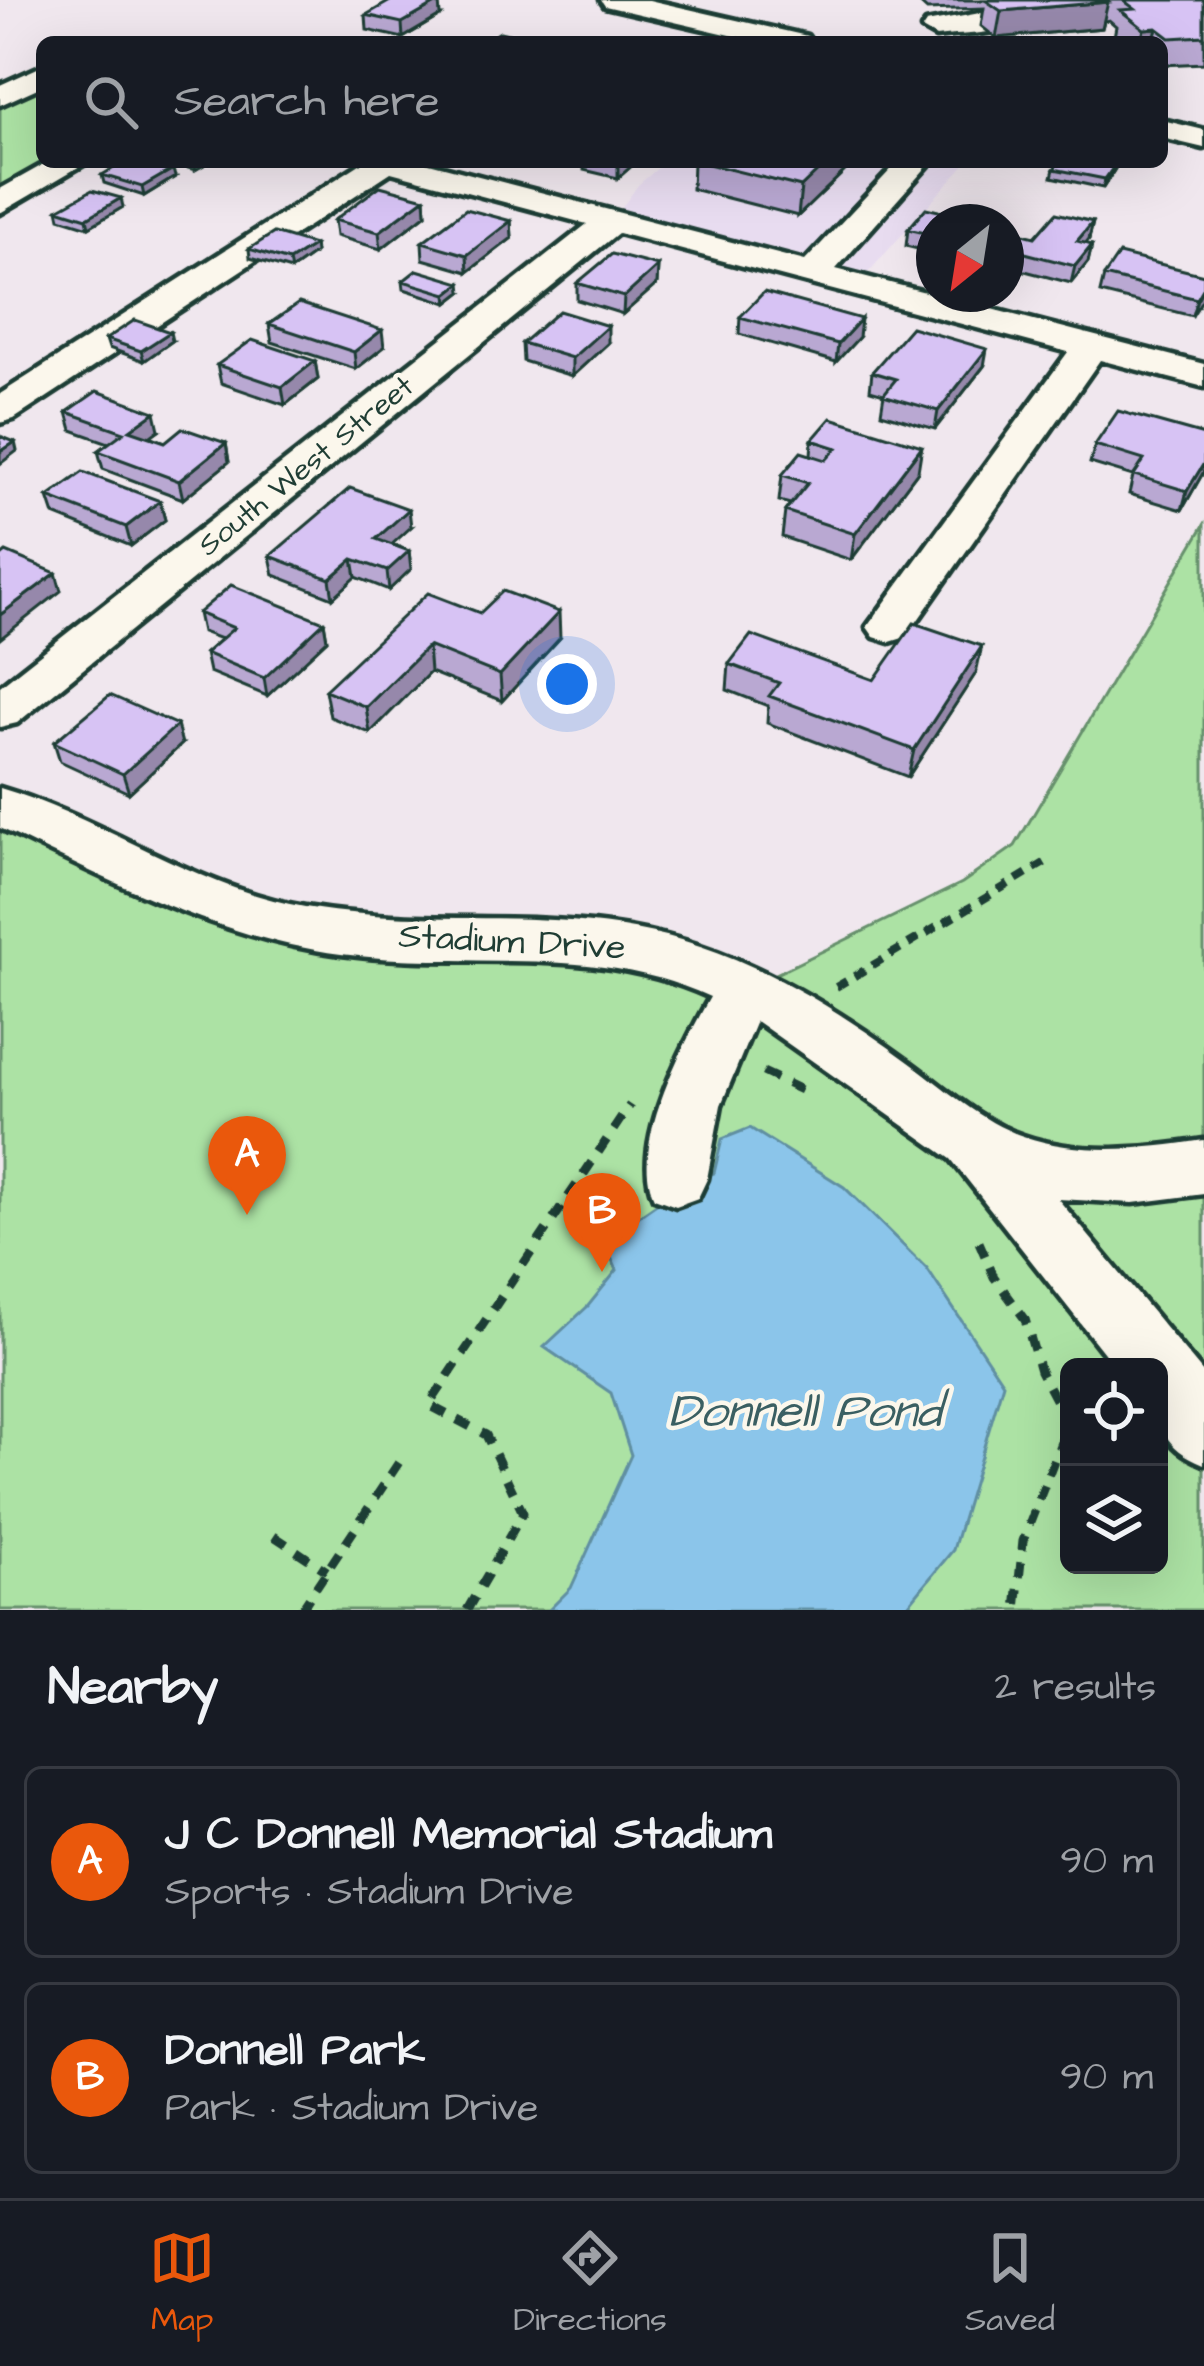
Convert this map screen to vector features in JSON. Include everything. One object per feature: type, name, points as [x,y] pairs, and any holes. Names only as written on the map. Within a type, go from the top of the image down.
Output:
[{"type":"street","points":[[614,0],[771,36]]},
{"type":"street","points":[[936,28],[980,21],[1013,34]]},
{"type":"street","points":[[0,61],[36,72]]},
{"type":"street","points":[[0,96],[36,77]]},
{"type":"street","points":[[1168,130],[1204,139]]},
{"type":"street","points":[[0,203],[61,168]]},
{"type":"street","points":[[0,411],[378,168]]},
{"type":"street","points":[[410,168],[1204,376]]},
{"type":"street","points":[[813,273],[909,168]]},
{"type":"street","name":"South West Street","points":[[0,712],[613,220]]},
{"type":"street","points":[[890,627],[1091,346]]},
{"type":"street","name":"Stadium Drive","points":[[0,806],[174,886],[274,924],[348,934],[595,941],[678,959],[769,1001],[971,1140],[1011,1160],[1100,1178],[1144,1178],[1204,1167]]},
{"type":"street","points":[[676,1179],[678,1149],[719,1030],[769,1001]]},
{"type":"street","points":[[971,1140],[1150,1358]]},
{"type":"street","points":[[1168,1381],[1204,1430]]},
{"type":"path","points":[[769,1001],[1051,859]]},
{"type":"path","points":[[467,1610],[523,1513],[486,1435],[429,1405],[632,1101]]},
{"type":"path","points":[[971,1225],[994,1277],[1025,1319],[1040,1371],[1068,1424],[1040,1490],[1013,1592],[1016,1610]]},
{"type":"path","points":[[302,1610],[404,1453]]},
{"type":"path","points":[[274,1536],[327,1571]]},
{"type":"shaded area","points":[[658,168],[962,168],[929,204],[916,204],[916,219],[857,285],[613,220],[638,185]]},
{"type":"green space","points":[[36,78],[36,168],[61,168],[0,203],[0,96]]},
{"type":"green space","points":[[1204,525],[1204,1610],[0,1610],[0,806],[274,924],[595,941],[745,989],[962,883],[1015,846]]},
{"type":"water","name":"Donnell Pond","points":[[750,1128],[844,1187],[927,1269],[1003,1383],[953,1550],[904,1610],[549,1610],[571,1588],[631,1455],[611,1393],[544,1347],[588,1306],[617,1270],[603,1241],[694,1178],[714,1173],[722,1139]]},
{"type":"building","points":[[392,0],[439,2],[402,23],[366,15]]},
{"type":"building","points":[[985,0],[1105,0],[1108,2],[1001,11]]},
{"type":"building","points":[[1123,0],[1204,0],[1204,36],[1170,38],[1157,28],[1144,29],[1120,10],[1135,9]]},
{"type":"building","points":[[114,168],[173,169],[142,187],[102,175]]},
{"type":"building","points":[[724,168],[821,168],[801,187]]},
{"type":"building","points":[[1055,168],[1113,168],[1105,179]]},
{"type":"building","points":[[380,186],[425,198],[379,232],[334,220]]},
{"type":"building","points":[[92,190],[121,198],[87,218],[58,209]]},
{"type":"building","points":[[466,209],[511,221],[467,255],[422,242]]},
{"type":"building","points":[[1056,213],[1093,222],[1077,241],[1092,245],[1075,266],[1024,253],[1024,234],[1035,237]]},
{"type":"building","points":[[274,233],[314,245],[289,261],[249,249]]},
{"type":"building","points":[[612,254],[658,266],[624,297],[577,283]]},
{"type":"building","points":[[1119,254],[1204,275],[1204,287],[1197,299],[1104,276]]},
{"type":"building","points":[[417,270],[461,283],[447,294],[403,281]]},
{"type":"building","points":[[764,292],[861,319],[838,344],[740,317]]},
{"type":"building","points":[[299,303],[382,330],[354,352],[269,324]]},
{"type":"building","points":[[559,311],[608,326],[572,358],[522,343]]},
{"type":"building","points":[[135,320],[170,332],[141,351],[106,339]]},
{"type":"building","points":[[911,327],[987,349],[938,411],[883,395],[896,379],[872,372]]},
{"type":"building","points":[[252,340],[315,361],[282,387],[217,365]]},
{"type":"building","points":[[97,391],[155,412],[130,430],[165,442],[182,428],[226,443],[179,481],[98,451],[124,432],[67,412]]},
{"type":"building","points":[[1118,411],[1204,435],[1204,463],[1187,491],[1134,475],[1144,460],[1095,445]]},
{"type":"building","points":[[831,418],[922,446],[855,534],[785,511],[808,483],[782,475],[801,452],[826,460],[837,448],[812,440]]},
{"type":"building","points":[[0,436],[15,442],[0,452]]},
{"type":"building","points":[[83,472],[160,501],[126,527],[48,497]]},
{"type":"building","points":[[350,488],[409,509],[376,539],[409,551],[387,571],[353,559],[330,579],[270,556]]},
{"type":"building","points":[[6,552],[56,573],[0,615],[0,557]]},
{"type":"building","points":[[231,585],[324,622],[264,678],[205,653],[234,628],[198,613]]},
{"type":"building","points":[[503,591],[559,612],[500,675],[428,646],[366,707],[325,690],[428,593],[480,613]]},
{"type":"building","points":[[914,623],[982,646],[914,750],[769,696],[779,683],[729,664],[751,635],[874,680]]},
{"type":"building","points":[[110,695],[177,725],[123,774],[54,742]]},
{"type":"place","name":"J C Donnell Memorial Stadium","points":[[247,1215]]},
{"type":"place","name":"Donnell Park","points":[[602,1272]]}]
